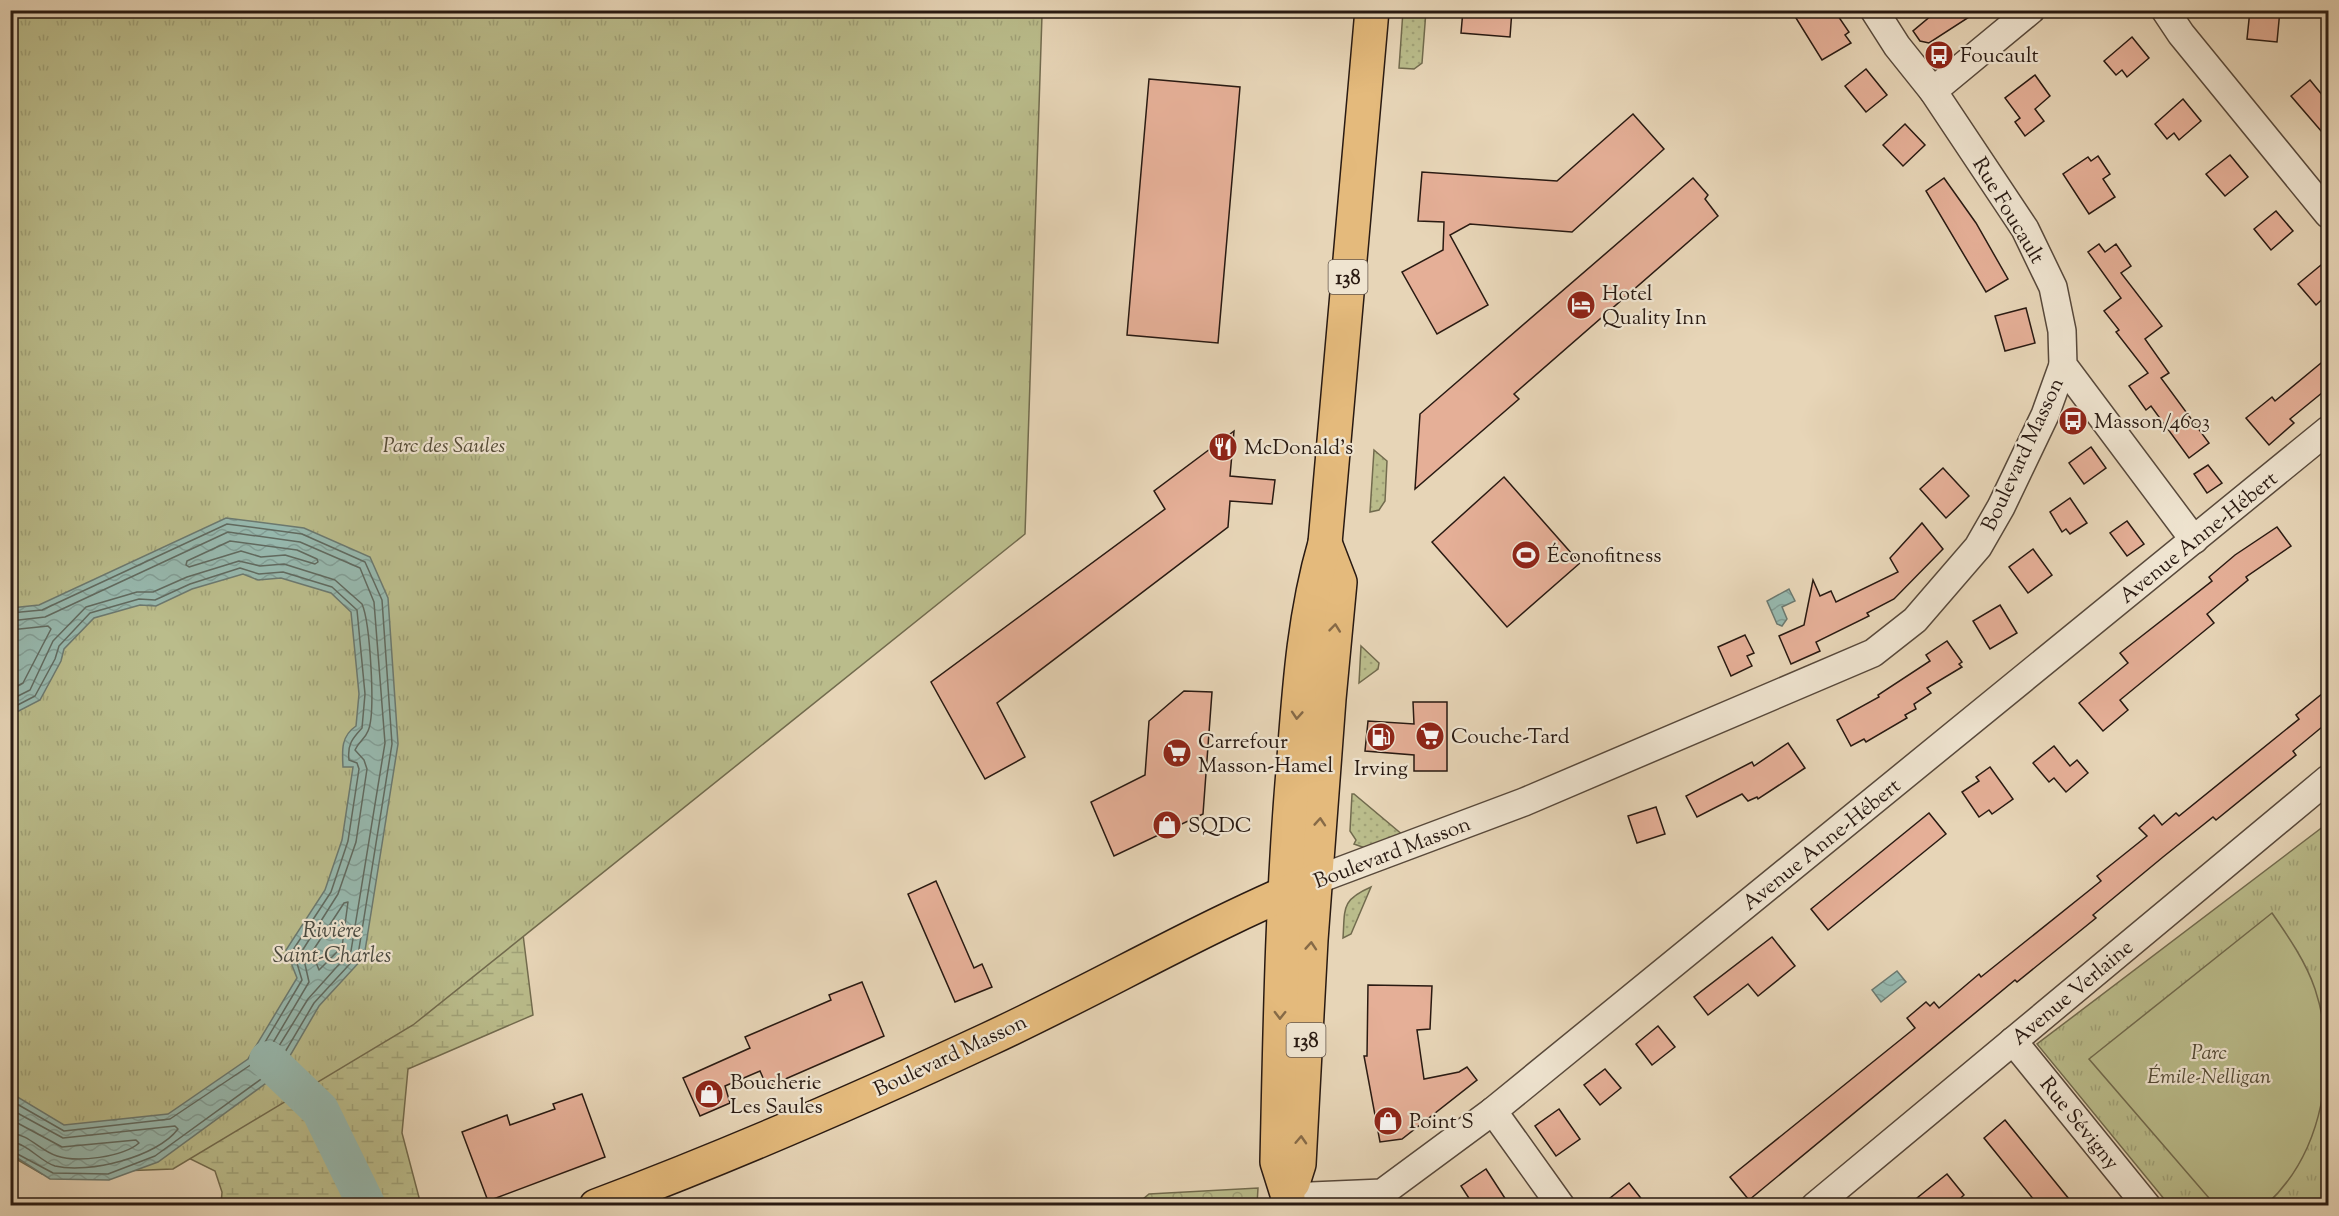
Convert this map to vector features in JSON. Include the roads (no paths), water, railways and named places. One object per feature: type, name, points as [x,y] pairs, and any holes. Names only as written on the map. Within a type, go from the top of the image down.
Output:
[{"type":"main road","name":"138","points":[[1288,1201],[1277,1162],[1284,893],[1301,657],[1311,591],[1325,543],[1372,10]]},
{"type":"main road","name":"138","points":[[1288,1201],[1299,1164],[1316,880],[1340,582],[1325,543]]},
{"type":"main road","name":"Boulevard Masson","points":[[596,1206],[692,1170],[989,1039],[1284,893],[1316,880]]},
{"type":"street","name":"Rue Foucault","points":[[1874,10],[1897,46],[1933,91],[2025,229],[2053,287],[2062,331],[2063,365]]},
{"type":"street","points":[[1933,91],[2031,10]]},
{"type":"street","points":[[2165,10],[2181,34],[2328,214]]},
{"type":"street","points":[[2063,365],[2193,540]]},
{"type":"street","name":"Boulevard Masson","points":[[1316,880],[1524,802],[1873,653],[1915,620],[1978,547],[2001,507],[2045,415],[2063,365]]},
{"type":"street","name":"Avenue Anne-Hébert","points":[[1288,1201],[1382,1193],[1493,1111],[2328,430]]},
{"type":"street","name":"Avenue Verlaine","points":[[1815,1206],[2328,778]]},
{"type":"street","name":"Rue Sévigny","points":[[2013,1041],[2147,1206]]},
{"type":"street","points":[[1493,1111],[1561,1206]]},
{"type":"water","name":"Rivière Saint-Charles","points":[[226,518],[304,528],[370,557],[388,598],[398,744],[364,957],[319,1006],[280,1073],[158,1162],[109,1180],[50,1179],[11,1154],[11,1093],[64,1125],[168,1114],[248,1059],[297,978],[286,950],[325,890],[342,840],[353,767],[343,767],[343,749],[345,739],[356,726],[359,694],[351,612],[331,593],[281,578],[258,580],[243,574],[192,589],[156,606],[140,605],[94,618],[64,649],[61,661],[40,700],[11,715],[11,608],[39,605]]},
{"type":"water","points":[[1789,589],[1795,601],[1782,607],[1787,619],[1782,626],[1777,624],[1767,601]]},
{"type":"water","points":[[1897,971],[1906,982],[1881,1002],[1872,990]]},
{"type":"waterway","points":[[268,1060],[320,1110],[367,1206]]},
{"type":"place","name":"Foucault","points":[[1939,55]]},
{"type":"place","name":"Hotel Quality Inn","points":[[1581,305]]},
{"type":"place","name":"Masson/4603","points":[[2073,421]]},
{"type":"place","name":"McDonald's","points":[[1223,447]]},
{"type":"place","name":"Éconofitness","points":[[1526,555]]},
{"type":"place","name":"Couche-Tard","points":[[1430,736]]},
{"type":"place","name":"Irving","points":[[1381,737]]},
{"type":"place","name":"Carrefour Masson-Hamel","points":[[1177,753]]},
{"type":"place","name":"SQDC","points":[[1167,825]]},
{"type":"place","name":"Boucherie Les Saules","points":[[709,1094]]},
{"type":"place","name":"Point S","points":[[1388,1121]]},
{"type":"park label","name":"Parc des Saules","points":[[444,445]]},
{"type":"park label","name":"Parc Émile-Nelligan","points":[[2209,1064]]}]
